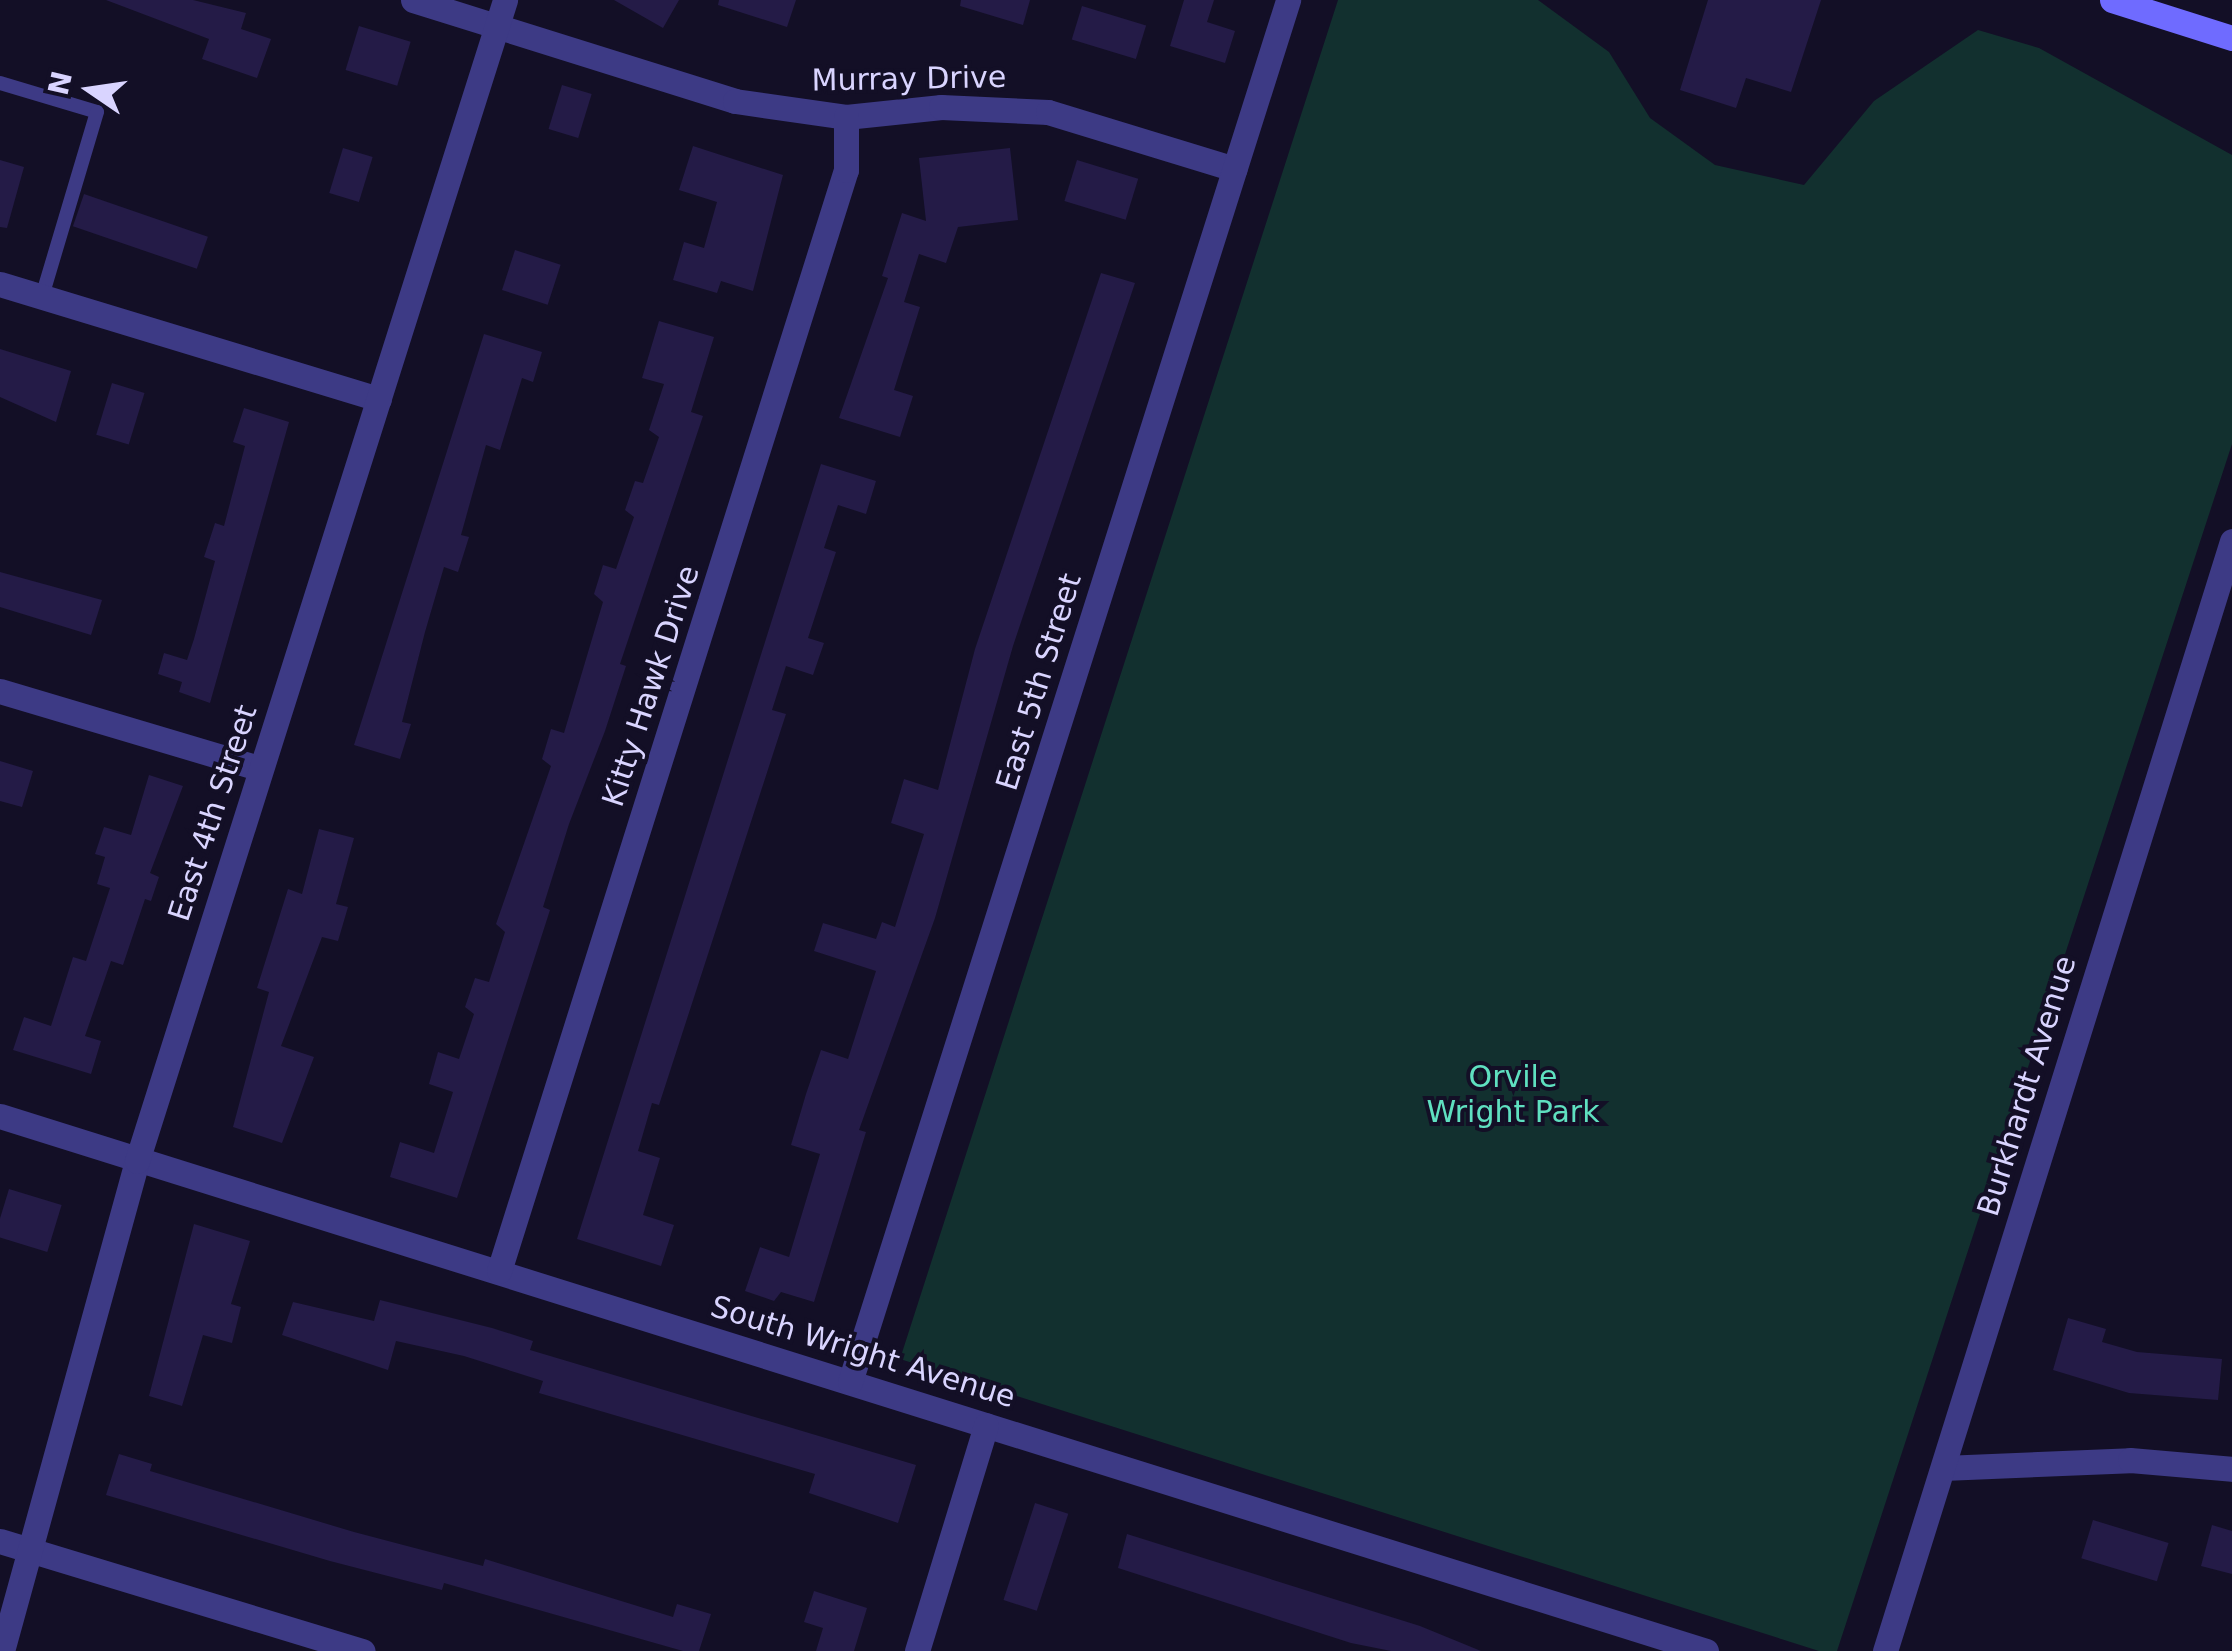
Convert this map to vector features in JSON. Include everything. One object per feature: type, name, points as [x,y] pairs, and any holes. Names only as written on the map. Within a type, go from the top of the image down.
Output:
[{"type":"main road","points":[[2112,0],[2232,38]]},
{"type":"street","name":"Murray Drive","points":[[412,0],[501,12],[735,101],[846,117],[942,107],[1048,112],[1235,169]]},
{"type":"street","name":"East 5th Street","points":[[850,1382],[1288,0]]},
{"type":"street","name":"East 4th Street","points":[[2,1651],[137,1161],[501,12]]},
{"type":"street","name":"Kitty Hawk Drive","points":[[499,1272],[846,170],[846,117]]},
{"type":"street","points":[[0,284],[379,399]]},
{"type":"street","name":"Burkhardt Avenue","points":[[1885,1651],[2232,541]]},
{"type":"street","points":[[0,691],[261,769]]},
{"type":"street","name":"South Wright Avenue","points":[[0,1116],[1706,1651]]},
{"type":"street","points":[[917,1651],[986,1425]]},
{"type":"street","points":[[1943,1468],[2130,1460],[2232,1468]]},
{"type":"street","points":[[0,1541],[363,1651]]},
{"type":"lane","points":[[0,83],[97,112],[42,297]]},
{"type":"green space","name":"Orvile Wright Park","points":[[1338,0],[1538,0],[1609,52],[1650,118],[1715,165],[1804,185],[1874,101],[1978,30],[2039,48],[2232,155],[2232,444],[1837,1651],[1819,1651],[900,1359]]},
{"type":"building","points":[[106,0],[193,0],[246,13],[241,29],[271,39],[257,78],[202,59],[209,39]]},
{"type":"building","points":[[614,0],[679,0],[663,28]]},
{"type":"building","points":[[719,0],[796,0],[787,27],[718,5]]},
{"type":"building","points":[[961,0],[1030,0],[1023,25],[960,6]]},
{"type":"building","points":[[1184,0],[1214,0],[1207,22],[1235,31],[1225,63],[1170,46]]},
{"type":"building","points":[[1708,0],[1821,0],[1791,92],[1746,78],[1736,108],[1680,90]]},
{"type":"building","points":[[1082,6],[1146,26],[1136,59],[1072,39]]},
{"type":"building","points":[[359,26],[411,42],[397,86],[346,70]]},
{"type":"building","points":[[562,85],[592,94],[578,138],[549,129]]},
{"type":"building","points":[[693,146],[783,175],[753,291],[721,281],[717,293],[673,280],[684,242],[704,248],[717,202],[679,190]]},
{"type":"building","points":[[343,148],[373,157],[359,202],[329,193]]},
{"type":"building","points":[[1010,148],[1018,220],[958,227],[946,263],[919,254],[904,302],[920,307],[894,390],[913,396],[900,437],[839,418],[888,278],[882,276],[902,213],[926,221],[919,158]]},
{"type":"building","points":[[0,160],[24,167],[7,228],[0,227]]},
{"type":"building","points":[[1077,160],[1138,179],[1126,220],[1064,201]]},
{"type":"building","points":[[84,194],[208,237],[197,269],[73,226]]},
{"type":"building","points":[[515,250],[561,265],[548,305],[502,290]]},
{"type":"building","points":[[1101,273],[1135,283],[1013,646],[935,918],[859,1130],[866,1132],[814,1302],[781,1292],[774,1301],[745,1291],[760,1247],[789,1257],[820,1154],[791,1145],[806,1094],[821,1050],[848,1059],[876,971],[814,951],[823,923],[876,939],[882,922],[895,927],[924,834],[891,823],[904,779],[938,790],[975,649]]},
{"type":"building","points":[[659,321],[714,337],[691,412],[703,416],[620,664],[626,666],[605,731],[569,824],[543,907],[550,910],[457,1198],[390,1177],[400,1142],[434,1153],[453,1092],[429,1084],[438,1052],[459,1059],[474,1014],[465,1007],[475,978],[489,982],[505,932],[496,924],[551,766],[542,759],[551,729],[564,733],[603,602],[594,594],[603,565],[616,569],[634,517],[625,510],[635,481],[643,483],[659,437],[649,430],[664,384],[642,378]]},
{"type":"building","points":[[484,334],[542,352],[533,382],[522,378],[500,450],[486,445],[461,535],[469,537],[458,572],[444,567],[425,632],[402,722],[411,724],[400,759],[354,745]]},
{"type":"building","points":[[0,349],[71,371],[56,422],[0,397]]},
{"type":"building","points":[[112,383],[145,393],[129,445],[96,435]]},
{"type":"building","points":[[244,408],[289,422],[210,703],[179,692],[182,682],[158,674],[164,653],[187,660],[194,639],[215,561],[204,557],[215,523],[224,526],[245,446],[233,442]]},
{"type":"building","points":[[821,464],[876,481],[866,514],[838,505],[824,548],[836,552],[808,638],[824,643],[813,675],[786,666],[772,710],[786,714],[659,1105],[652,1103],[638,1151],[660,1158],[643,1215],[674,1225],[661,1266],[577,1239]]},
{"type":"building","points":[[0,572],[102,600],[91,635],[0,607]]},
{"type":"building","points":[[0,761],[33,771],[22,807],[0,801]]},
{"type":"building","points":[[149,775],[183,786],[150,873],[159,877],[151,901],[145,899],[123,965],[111,961],[85,1036],[101,1041],[91,1074],[13,1050],[24,1017],[51,1026],[73,957],[86,961],[110,888],[97,884],[105,857],[95,854],[104,827],[131,835]]},
{"type":"building","points":[[319,829],[354,838],[336,904],[348,907],[338,941],[322,937],[281,1046],[314,1057],[282,1143],[233,1127],[269,992],[257,988],[288,889],[302,894]]},
{"type":"building","points":[[9,1189],[62,1205],[47,1252],[0,1237],[0,1218]]},
{"type":"building","points":[[194,1224],[250,1241],[231,1304],[241,1307],[232,1343],[203,1335],[182,1406],[149,1396]]},
{"type":"building","points":[[380,1300],[492,1328],[533,1341],[530,1350],[916,1465],[898,1523],[809,1493],[815,1474],[539,1393],[543,1381],[464,1356],[396,1341],[388,1370],[282,1335],[293,1302],[374,1321]]},
{"type":"building","points":[[2068,1318],[2106,1329],[2102,1342],[2137,1352],[2222,1359],[2218,1400],[2129,1393],[2053,1370]]},
{"type":"building","points":[[119,1454],[152,1464],[150,1471],[354,1532],[483,1566],[485,1559],[673,1617],[677,1604],[711,1614],[699,1651],[683,1651],[444,1583],[442,1590],[330,1561],[106,1495]]},
{"type":"building","points":[[1035,1503],[1068,1514],[1037,1611],[1003,1600]]},
{"type":"building","points":[[2093,1520],[2169,1543],[2157,1581],[2081,1558]]},
{"type":"building","points":[[2212,1525],[2232,1531],[2232,1574],[2201,1566]]},
{"type":"building","points":[[1127,1534],[1420,1626],[1481,1651],[1391,1651],[1351,1643],[1118,1568]]},
{"type":"building","points":[[814,1591],[867,1608],[854,1651],[816,1651],[823,1628],[804,1622]]}]
